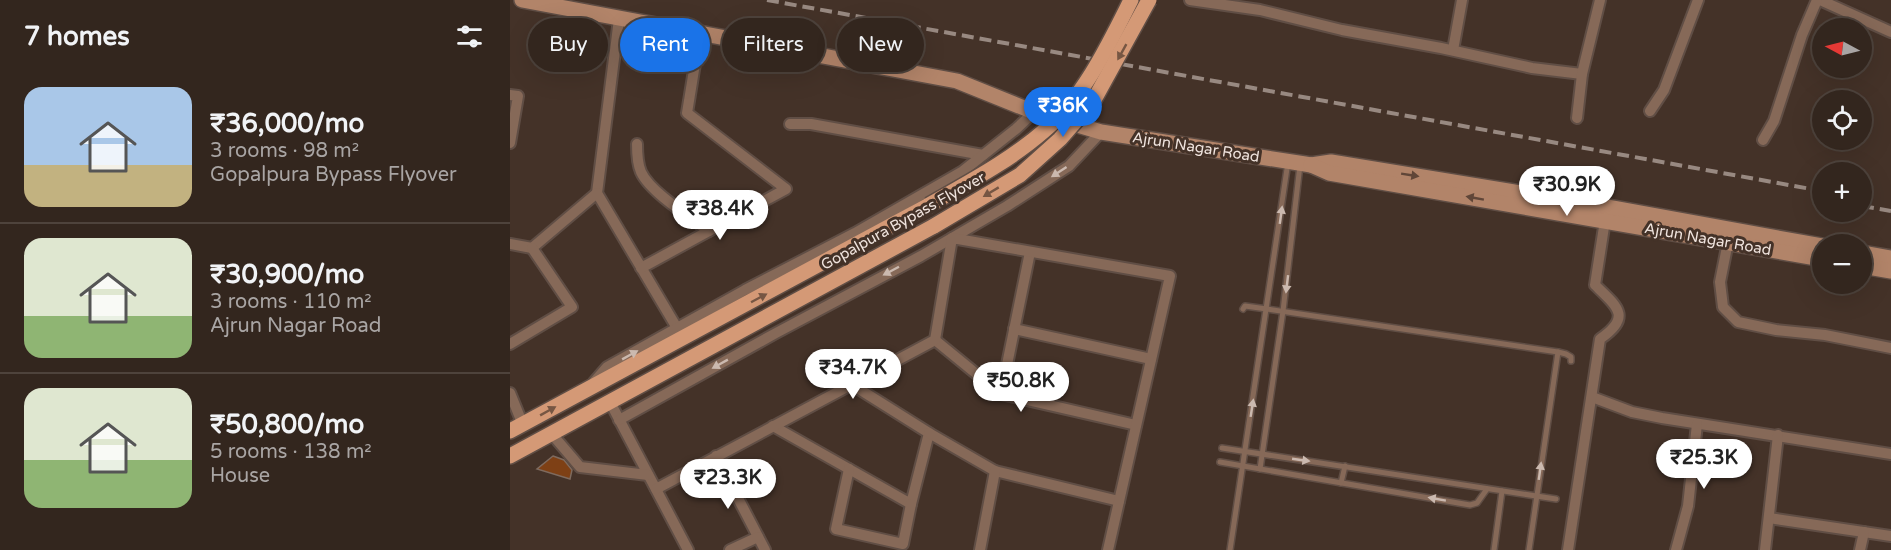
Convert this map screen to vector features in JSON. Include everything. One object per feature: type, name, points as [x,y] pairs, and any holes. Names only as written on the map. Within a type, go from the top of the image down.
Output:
[{"type":"main road","name":"Gopalpura Bypass Flyover","points":[[516,428],[929,205],[1004,161],[1046,129],[1079,92],[1105,52],[1131,0]]},
{"type":"main road","name":"Gopalpura Bypass Flyover","points":[[510,456],[934,226],[1020,175],[1060,139],[1094,100],[1149,0]]},
{"type":"street","name":"Ajrun Nagar Road","points":[[522,0],[619,19]]},
{"type":"street","points":[[1190,0],[1260,10],[1342,30],[1453,50],[1532,68],[1582,74]]},
{"type":"street","points":[[1453,50],[1462,0]]},
{"type":"street","points":[[1577,118],[1582,74],[1600,0]]},
{"type":"street","points":[[1650,111],[1664,90],[1698,0]]},
{"type":"street","points":[[1763,140],[1774,121],[1803,35],[1819,0],[1891,32]]},
{"type":"street","points":[[619,19],[597,193],[677,328]]},
{"type":"street","name":"Ajrun Nagar Road","points":[[710,35],[957,81],[1034,112],[1101,132],[1300,163],[1331,162],[1606,214],[1728,242],[1812,257]]},
{"type":"street","points":[[641,268],[786,189],[687,113],[694,72]]},
{"type":"street","points":[[510,94],[518,96],[510,143]]},
{"type":"street","points":[[585,391],[608,367],[908,204],[963,171],[1034,112]]},
{"type":"street","points":[[790,124],[811,123],[983,155]]},
{"type":"street","points":[[619,420],[1007,206],[1069,166],[1101,132]]},
{"type":"street","points":[[637,144],[640,170],[645,180],[709,231]]},
{"type":"street","points":[[532,248],[597,193]]},
{"type":"street","name":"Ajrun Nagar Road","points":[[1606,214],[1812,245]]},
{"type":"street","points":[[1568,550],[1600,339],[1615,329],[1620,318],[1616,306],[1595,285],[1606,214]]},
{"type":"street","points":[[952,238],[1170,276],[1108,550]]},
{"type":"street","points":[[934,340],[952,238]]},
{"type":"street","points":[[1728,242],[1720,282],[1723,307],[1738,322],[1891,348]]},
{"type":"street","points":[[510,244],[532,248],[572,307],[510,344]]},
{"type":"street","points":[[1001,394],[1030,252]]},
{"type":"street","points":[[1872,255],[1891,258]]},
{"type":"street","points":[[1872,268],[1891,271]]},
{"type":"street","points":[[1014,329],[1151,359]]},
{"type":"street","points":[[656,489],[934,340]]},
{"type":"street","points":[[934,340],[1001,394],[1136,424]]},
{"type":"street","points":[[851,384],[929,434],[995,471],[1119,501]]},
{"type":"street","points":[[510,393],[516,428]]},
{"type":"street","points":[[1592,397],[1632,412],[1891,454]]},
{"type":"street","points":[[610,402],[688,550]]},
{"type":"street","points":[[1676,550],[1688,506],[1697,424]]},
{"type":"street","points":[[773,426],[911,504]]},
{"type":"street","points":[[552,434],[580,467],[648,475]]},
{"type":"street","points":[[849,470],[836,529],[903,544],[929,434]]},
{"type":"street","points":[[1765,550],[1778,435]]},
{"type":"street","points":[[717,456],[765,550]]},
{"type":"street","points":[[981,550],[995,471]]},
{"type":"street","points":[[1769,518],[1891,536]]},
{"type":"street","points":[[1860,550],[1864,532]]},
{"type":"street","points":[[730,550],[758,537]]},
{"type":"lane","points":[[1230,550],[1268,309],[1300,163]]},
{"type":"lane","points":[[1260,469],[1283,311],[1300,163]]},
{"type":"lane","points":[[1243,309],[1245,306],[1283,311],[1558,352],[1571,357],[1571,361]]},
{"type":"lane","points":[[1529,550],[1558,352]]},
{"type":"lane","points":[[1222,448],[1556,499]]},
{"type":"lane","points":[[1220,462],[1470,505],[1477,503],[1487,489]]},
{"type":"lane","points":[[1341,483],[1345,466]]},
{"type":"lane","points":[[1494,550],[1502,491]]},
{"type":"building","points":[[553,456],[564,460],[572,470],[570,479],[537,469]]},
{"type":"railway","points":[[767,0],[1812,189]]},
{"type":"railway","points":[[1872,208],[1891,211]]}]
